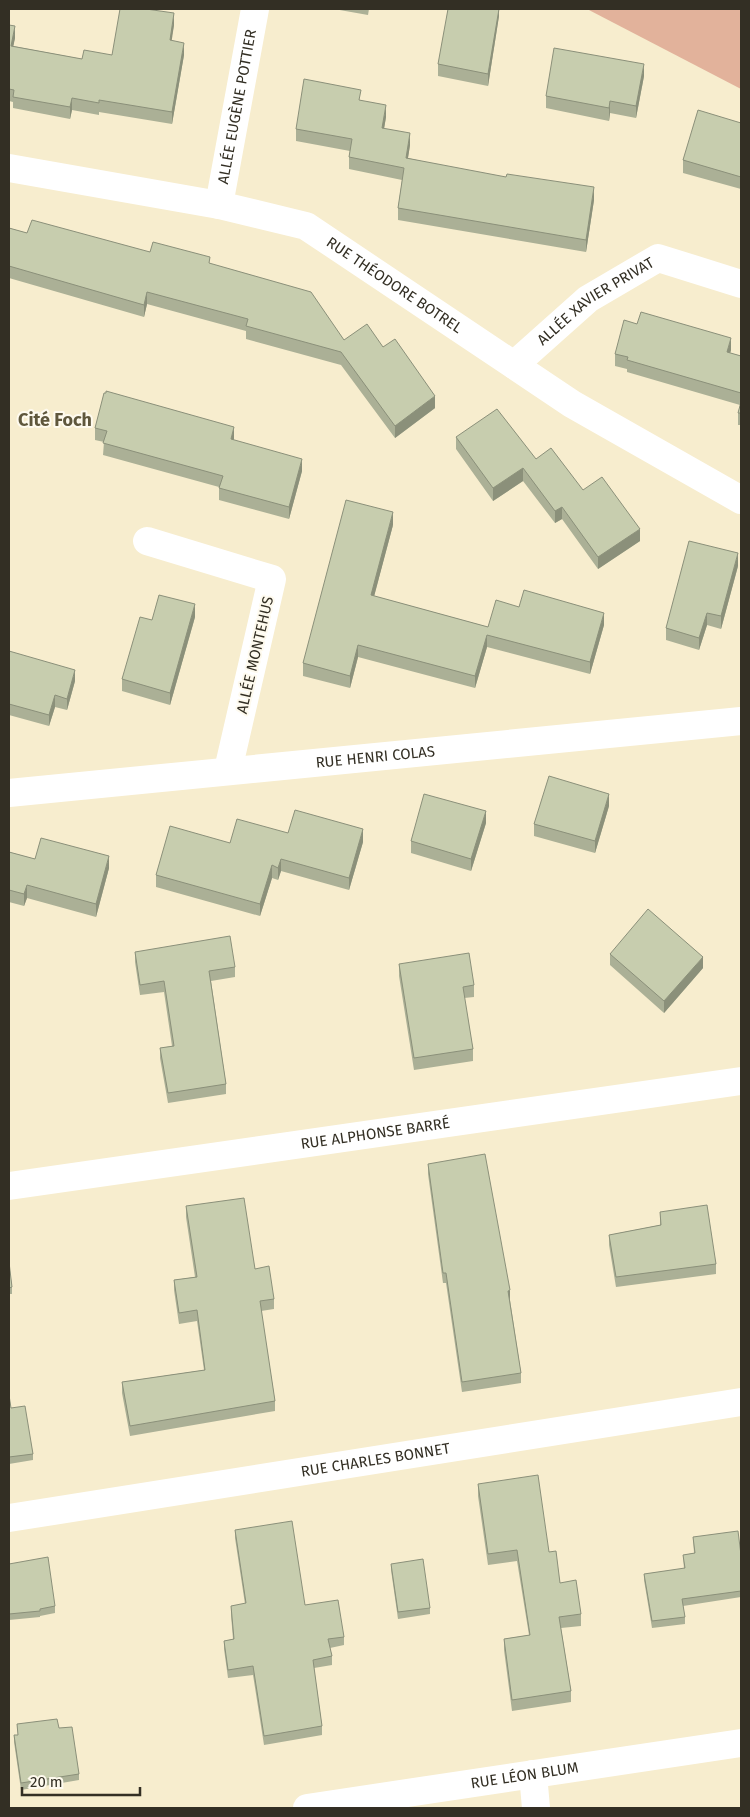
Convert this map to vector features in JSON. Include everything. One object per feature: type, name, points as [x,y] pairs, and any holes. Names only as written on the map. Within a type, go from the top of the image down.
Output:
[{"type":"street","name":"ALLÉE EUGÈNE POTTIER","points":[[219,205],[255,9]]},
{"type":"street","name":"RUE THÉODORE BOTREL","points":[[9,168],[219,205],[306,226],[572,404],[741,500]]},
{"type":"street","name":"ALLÉE XAVIER PRIVAT","points":[[514,365],[588,299],[658,258],[741,284]]},
{"type":"street","name":"ALLÉE MONTEHUS","points":[[147,541],[272,579],[228,770]]},
{"type":"street","name":"RUE HENRI COLAS","points":[[9,793],[741,721]]},
{"type":"street","name":"RUE ALPHONSE BARRÉ","points":[[9,1186],[741,1081]]},
{"type":"street","name":"RUE CHARLES BONNET","points":[[9,1518],[741,1402]]},
{"type":"street","name":"RUE LÉON BLUM","points":[[307,1808],[741,1743]]},
{"type":"street","points":[[533,1774],[536,1808]]},
{"type":"shaded area","points":[[587,9],[741,9],[741,89]]},
{"type":"building","points":[[120,9],[146,9],[174,13],[170,40],[184,43],[172,112],[99,100],[99,103],[72,98],[70,107],[13,97],[14,90],[9,89],[9,25],[15,26],[11,46],[82,59],[84,50],[112,55]]},
{"type":"building","points":[[448,9],[499,9],[488,74],[438,64]]},
{"type":"building","points":[[554,48],[644,64],[636,106],[610,101],[609,108],[546,96]]},
{"type":"building","points":[[304,79],[361,90],[359,100],[386,105],[382,128],[410,133],[406,158],[506,177],[507,174],[594,187],[586,240],[398,208],[404,168],[349,157],[352,139],[296,129]]},
{"type":"building","points":[[698,110],[741,123],[741,177],[683,160]]},
{"type":"building","points":[[32,220],[150,252],[153,242],[210,257],[209,263],[311,292],[344,340],[367,324],[383,347],[395,339],[435,396],[395,426],[341,352],[246,326],[248,319],[147,292],[144,305],[9,266],[9,228],[27,233]]},
{"type":"building","points":[[641,312],[731,338],[727,352],[741,356],[741,393],[627,360],[628,357],[615,354],[624,320],[637,324]]},
{"type":"building","points":[[106,391],[234,427],[231,439],[302,459],[289,507],[219,488],[223,476],[103,443],[107,431],[95,428]]},
{"type":"building","points":[[741,402],[741,413],[738,413]]},
{"type":"building","points":[[497,409],[536,459],[551,448],[583,490],[602,477],[640,529],[598,557],[562,507],[555,511],[523,468],[493,488],[456,437]]},
{"type":"building","points":[[346,500],[393,512],[371,595],[488,627],[496,600],[519,607],[524,590],[604,613],[590,662],[487,635],[475,676],[358,645],[350,676],[303,663]]},
{"type":"building","points":[[689,541],[738,553],[721,616],[707,613],[699,638],[666,628]]},
{"type":"building","points":[[159,595],[195,604],[170,693],[122,679],[140,617],[152,620]]},
{"type":"building","points":[[9,651],[75,670],[67,699],[55,695],[49,715],[9,704]]},
{"type":"building","points":[[549,776],[609,794],[595,841],[534,824]]},
{"type":"building","points":[[424,794],[486,811],[471,859],[411,841]]},
{"type":"building","points":[[295,810],[363,829],[349,878],[281,859],[278,868],[272,865],[260,904],[156,875],[170,826],[230,843],[237,819],[288,833]]},
{"type":"building","points":[[41,838],[109,856],[96,904],[27,885],[24,894],[9,890],[9,852],[35,859]]},
{"type":"building","points":[[648,909],[703,957],[664,1001],[610,954]]},
{"type":"building","points":[[230,936],[235,967],[209,971],[226,1084],[168,1093],[160,1048],[174,1046],[164,981],[140,985],[135,952]]},
{"type":"building","points":[[469,953],[474,985],[463,987],[473,1049],[414,1058],[399,964]]},
{"type":"building","points":[[485,1154],[510,1290],[508,1291],[521,1373],[462,1382],[446,1273],[443,1273],[428,1164]]},
{"type":"building","points":[[244,1198],[255,1269],[269,1266],[274,1299],[260,1301],[275,1401],[130,1426],[122,1382],[205,1370],[197,1310],[179,1313],[174,1280],[197,1277],[186,1206]]},
{"type":"building","points":[[707,1205],[716,1264],[616,1277],[609,1235],[661,1225],[660,1212]]},
{"type":"building","points":[[9,1262],[12,1287],[9,1288]]},
{"type":"building","points":[[9,1395],[11,1408],[25,1406],[33,1454],[9,1457]]},
{"type":"building","points":[[538,1475],[549,1552],[556,1551],[560,1583],[576,1580],[581,1614],[559,1617],[571,1691],[512,1700],[504,1639],[530,1635],[517,1550],[488,1554],[478,1484]]},
{"type":"building","points":[[292,1521],[305,1605],[338,1600],[344,1637],[328,1639],[332,1656],[313,1660],[322,1726],[264,1736],[253,1666],[228,1670],[224,1641],[234,1639],[231,1606],[246,1603],[235,1530]]},
{"type":"building","points":[[738,1531],[741,1555],[741,1591],[682,1599],[685,1617],[652,1621],[644,1574],[685,1568],[683,1555],[695,1553],[693,1537]]},
{"type":"building","points":[[48,1557],[55,1606],[40,1609],[40,1611],[9,1614],[9,1564]]},
{"type":"building","points":[[423,1559],[430,1608],[398,1612],[391,1564]]},
{"type":"building","points":[[57,1719],[59,1728],[72,1727],[79,1774],[21,1783],[14,1735],[18,1735],[17,1724]]},
{"type":"district","name":"Cité Foch","points":[[55,420]]}]
